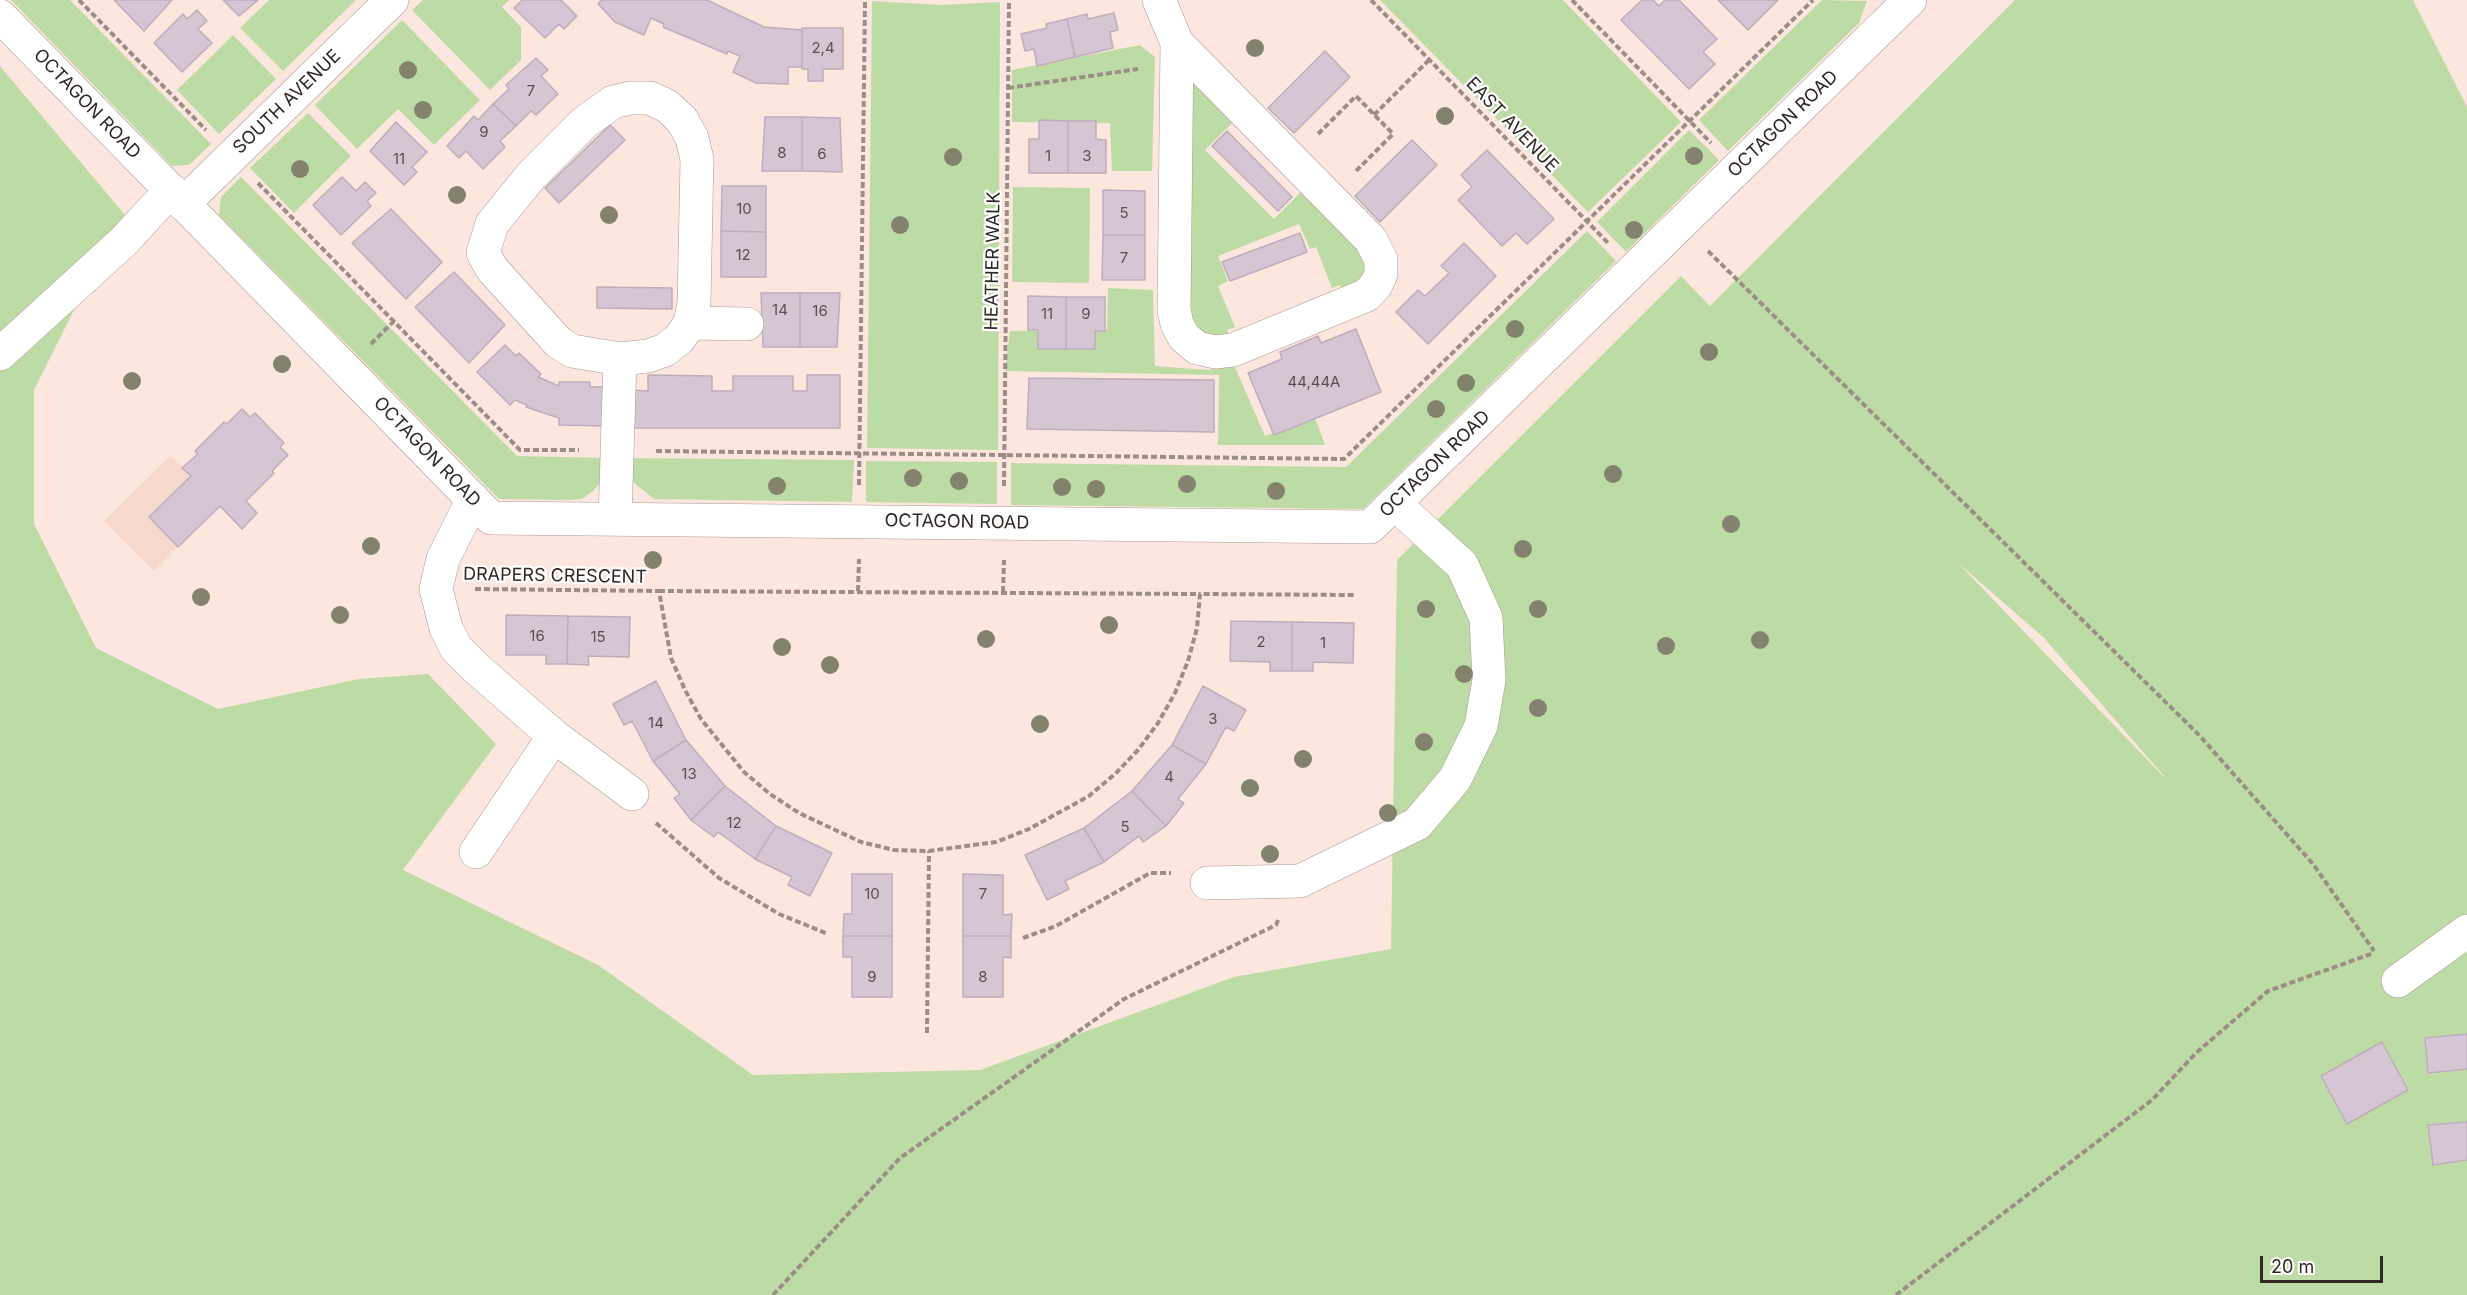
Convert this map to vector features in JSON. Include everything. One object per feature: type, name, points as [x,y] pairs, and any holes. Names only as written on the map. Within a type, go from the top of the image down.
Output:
[{"type":"street","name":"SOUTH AVENUE","points":[[0,354],[124,241],[232,156],[392,0]]},
{"type":"street","points":[[1160,0],[1176,52],[1174,310],[1177,324],[1184,337],[1197,348],[1215,352],[1233,350],[1367,295],[1376,285],[1381,274],[1378,250],[1292,160],[1176,52]]},
{"type":"street","name":"OCTAGON ROAD","points":[[0,16],[491,518],[1370,527],[1737,169],[1903,2]]},
{"type":"street","points":[[630,98],[650,98],[667,106],[682,120],[692,138],[697,159],[694,303],[690,322],[679,339],[665,350],[648,356],[620,359],[572,351],[558,342],[492,268],[483,253],[492,224],[531,176],[585,122],[613,102],[630,98]]},
{"type":"street","points":[[690,322],[747,324]]},
{"type":"street","points":[[615,519],[620,359]]},
{"type":"street","points":[[473,499],[443,559],[436,589],[446,628],[456,648],[554,736],[632,794]]},
{"type":"street","points":[[1208,883],[1300,881],[1417,824],[1455,779],[1481,726],[1489,680],[1486,618],[1462,565],[1394,503]]},
{"type":"street","points":[[476,852],[554,736]]},
{"type":"street","points":[[2398,981],[2467,931]]},
{"type":"path","points":[[79,0],[520,450],[1344,459],[1813,0]]},
{"type":"path","points":[[859,521],[865,0]]},
{"type":"path","name":"HEATHER WALK","points":[[1004,523],[1009,0]]},
{"type":"path","name":"EAST AVENUE","points":[[1371,0],[1634,269]]},
{"type":"path","points":[[1572,0],[1737,169]]},
{"type":"path","points":[[1008,88],[1079,80],[1176,52]]},
{"type":"path","points":[[1374,115],[1429,60]]},
{"type":"path","points":[[1292,160],[1356,96],[1393,134],[1329,197]]},
{"type":"path","points":[[1681,224],[2200,736],[2313,864],[2376,952],[2268,991],[2196,1053],[2152,1100],[1896,1295]]},
{"type":"path","name":"DRAPERS CRESCENT","points":[[436,589],[659,591],[671,658],[685,690],[701,719],[744,772],[770,794],[799,813],[861,842],[894,850],[929,851],[996,842],[1029,829],[1089,796],[1115,774],[1152,732],[1175,693],[1188,661],[1197,628],[1200,594]]},
{"type":"path","points":[[659,591],[1354,595]]},
{"type":"path","points":[[632,794],[656,823],[719,878],[779,914],[828,934]]},
{"type":"path","points":[[927,1033],[929,851]]},
{"type":"path","points":[[1023,938],[1056,926],[1150,873],[1206,872],[1208,883]]},
{"type":"path","points":[[772,1295],[900,1158],[1124,999],[1276,925],[1300,881]]},
{"type":"shaded area","points":[[242,409],[250,417],[255,413],[284,443],[280,447],[288,455],[246,501],[257,513],[242,528],[219,506],[154,571],[104,521],[170,456],[183,468],[197,454],[195,451]]},
{"type":"green space","points":[[11,0],[70,0],[211,144],[189,165],[172,166]]},
{"type":"green space","points":[[269,0],[356,0],[283,71],[240,28]]},
{"type":"green space","points":[[423,0],[509,0],[502,7],[521,27],[521,60],[490,90],[412,10]]},
{"type":"green space","points":[[1380,0],[1563,0],[1681,122],[1588,212]]},
{"type":"green space","points":[[1822,0],[1867,1],[1859,23],[1728,151],[1699,120]]},
{"type":"green space","points":[[2015,0],[2413,0],[2467,107],[2467,1295],[0,1295],[0,66],[140,233],[87,284],[34,390],[34,524],[96,648],[218,709],[359,679],[428,674],[496,744],[403,870],[598,965],[753,1075],[980,1070],[1234,977],[1391,949],[1397,560],[1681,276],[1710,306]],"holes":[[[1957,562],[2044,638],[2164,776]]]},
{"type":"green space","points":[[872,1],[940,5],[1000,2],[998,450],[867,448]]},
{"type":"green space","points":[[402,20],[480,100],[434,145],[398,109],[357,149],[315,105]]},
{"type":"green space","points":[[233,35],[276,79],[219,134],[177,90]]},
{"type":"green space","points":[[1140,45],[1155,57],[1152,171],[1112,171],[1110,123],[1012,122],[1012,70]]},
{"type":"green space","points":[[1191,80],[1272,157],[1269,160],[1232,123],[1205,150],[1274,219],[1301,192],[1280,172],[1283,169],[1367,255],[1365,278],[1343,293],[1340,285],[1332,288],[1316,247],[1310,249],[1299,224],[1218,256],[1228,281],[1218,286],[1235,327],[1227,330],[1230,338],[1203,336],[1186,310]]},
{"type":"green space","points":[[308,113],[351,156],[294,213],[250,168]]},
{"type":"green space","points":[[1689,130],[1719,160],[1626,252],[1597,222]]},
{"type":"green space","points":[[241,177],[517,456],[607,458],[601,482],[582,499],[499,499],[219,215],[221,197]]},
{"type":"green space","points":[[1013,187],[1090,188],[1089,283],[1012,282]]},
{"type":"green space","points":[[1587,231],[1616,261],[1363,509],[1011,505],[1011,463],[1346,467]]},
{"type":"green space","points":[[1108,288],[1153,290],[1155,366],[1208,370],[1234,365],[1265,436],[1315,418],[1325,445],[1218,445],[1219,375],[1005,371],[1010,331],[1107,330]]},
{"type":"green space","points":[[628,458],[854,460],[852,502],[654,499],[634,483],[629,472]]},
{"type":"green space","points":[[866,461],[997,462],[997,504],[866,502]]},
{"type":"building","points":[[114,0],[172,0],[144,31]]},
{"type":"building","points":[[223,0],[258,0],[239,16]]},
{"type":"building","points":[[522,0],[561,0],[577,16],[564,29],[559,24],[545,38],[514,8]]},
{"type":"building","points":[[601,0],[707,0],[764,27],[802,30],[802,67],[788,67],[788,84],[756,83],[733,72],[740,56],[728,51],[727,54],[663,27],[664,24],[651,18],[644,35],[615,22],[598,4]]},
{"type":"building","points":[[1642,0],[1653,0],[1659,6],[1665,0],[1679,0],[1717,39],[1703,52],[1715,64],[1689,89],[1621,20]]},
{"type":"building","points":[[1718,0],[1778,0],[1748,30]]},
{"type":"building","points":[[197,10],[207,21],[198,29],[212,43],[182,72],[154,43],[183,14],[187,19]]},
{"type":"building","points":[[1114,13],[1118,30],[1110,32],[1113,48],[1075,57],[1067,19],[1087,14],[1088,19]]},
{"type":"building","points":[[1067,19],[1075,57],[1037,66],[1034,49],[1025,51],[1021,34],[1047,28],[1046,24]]},
{"type":"building","points":[[802,28],[843,28],[843,69],[823,69],[823,81],[808,81],[808,69],[802,69]]},
{"type":"building","points":[[1325,51],[1350,77],[1294,133],[1268,108]]},
{"type":"building","points":[[536,58],[548,70],[541,76],[558,94],[536,115],[531,111],[516,126],[493,104],[509,89],[506,85]]},
{"type":"building","points":[[493,104],[516,126],[500,141],[505,147],[483,169],[466,151],[459,158],[447,146],[474,116],[478,120]]},
{"type":"building","points":[[765,117],[802,117],[802,171],[762,171]]},
{"type":"building","points":[[802,117],[840,118],[842,172],[802,171]]},
{"type":"building","points":[[1039,120],[1068,121],[1068,173],[1029,173],[1029,139],[1039,139]]},
{"type":"building","points":[[1068,121],[1096,121],[1096,139],[1106,140],[1106,173],[1068,173]]},
{"type":"building","points":[[396,122],[427,152],[412,167],[417,172],[404,185],[370,151]]},
{"type":"building","points":[[610,125],[625,140],[559,203],[545,188]]},
{"type":"building","points":[[1227,131],[1292,197],[1278,211],[1212,146]]},
{"type":"building","points":[[1412,140],[1437,165],[1380,222],[1355,196]]},
{"type":"building","points":[[1487,150],[1554,219],[1527,244],[1516,233],[1502,246],[1458,200],[1472,187],[1461,175]]},
{"type":"building","points":[[342,177],[356,191],[365,182],[376,193],[367,201],[371,206],[341,235],[313,205]]},
{"type":"building","points":[[722,186],[766,186],[766,232],[721,231]]},
{"type":"building","points":[[1103,190],[1145,191],[1145,235],[1103,235]]},
{"type":"building","points":[[391,209],[442,262],[406,299],[352,243]]},
{"type":"building","points":[[721,231],[766,232],[766,277],[721,277]]},
{"type":"building","points":[[1300,233],[1307,252],[1230,281],[1222,262]]},
{"type":"building","points":[[1103,235],[1145,235],[1145,280],[1102,280]]},
{"type":"building","points":[[1464,243],[1496,276],[1428,344],[1396,312],[1418,290],[1425,296],[1449,273],[1441,266]]},
{"type":"building","points":[[454,272],[505,325],[469,363],[415,307]]},
{"type":"building","points":[[597,287],[672,288],[672,309],[597,308]]},
{"type":"building","points":[[761,293],[800,293],[800,347],[763,347]]},
{"type":"building","points":[[800,293],[840,293],[837,347],[800,347]]},
{"type":"building","points":[[1028,296],[1066,297],[1066,349],[1038,349],[1038,330],[1028,330]]},
{"type":"building","points":[[1066,297],[1105,297],[1105,331],[1095,331],[1095,349],[1066,349]]},
{"type":"building","points":[[1356,329],[1381,392],[1274,435],[1248,373],[1282,359],[1280,352],[1318,336],[1321,343]]},
{"type":"building","points":[[505,345],[516,356],[519,353],[541,374],[538,377],[559,386],[559,382],[590,382],[590,387],[605,387],[605,426],[559,425],[559,418],[526,407],[527,405],[515,400],[510,405],[477,372]]},
{"type":"building","points":[[648,375],[712,376],[712,391],[733,391],[733,376],[793,376],[793,391],[807,391],[807,375],[840,375],[840,428],[633,428],[633,390],[648,391]]},
{"type":"building","points":[[1029,378],[1214,380],[1214,432],[1027,429]]},
{"type":"building","points":[[242,409],[250,417],[255,413],[284,443],[280,447],[288,455],[246,501],[257,513],[242,529],[220,506],[178,547],[149,517],[191,476],[182,468],[198,454],[195,451],[224,422],[227,424]]},
{"type":"building","points":[[506,615],[568,616],[567,664],[546,664],[546,655],[506,655]]},
{"type":"building","points":[[568,616],[630,617],[629,657],[588,656],[589,665],[567,664]]},
{"type":"building","points":[[1231,621],[1292,622],[1292,671],[1270,671],[1270,662],[1230,661]]},
{"type":"building","points":[[1292,622],[1354,623],[1353,663],[1313,662],[1313,671],[1292,671]]},
{"type":"building","points":[[656,681],[686,740],[653,761],[632,721],[624,725],[613,704]]},
{"type":"building","points":[[1203,686],[1246,710],[1234,731],[1226,727],[1206,764],[1172,745]]},
{"type":"building","points":[[686,740],[725,786],[691,820],[674,798],[680,794],[653,761]]},
{"type":"building","points":[[1172,745],[1206,764],[1178,799],[1184,803],[1166,826],[1132,791]]},
{"type":"building","points":[[725,786],[776,826],[755,859],[718,832],[714,837],[691,820]]},
{"type":"building","points":[[1132,791],[1166,826],[1143,842],[1139,836],[1104,862],[1084,828]]},
{"type":"building","points":[[776,826],[832,853],[810,896],[788,885],[792,877],[755,859]]},
{"type":"building","points":[[1084,828],[1104,862],[1065,881],[1069,889],[1047,900],[1025,855]]},
{"type":"building","points":[[852,874],[892,874],[892,936],[843,936],[844,914],[852,914]]},
{"type":"building","points":[[963,874],[1003,875],[1003,915],[1012,914],[1011,936],[963,936]]},
{"type":"building","points":[[843,936],[892,936],[892,997],[852,997],[852,957],[843,957]]},
{"type":"building","points":[[963,936],[1011,936],[1011,958],[1003,957],[1003,997],[963,997]]},
{"type":"building","points":[[2467,1034],[2467,1069],[2428,1073],[2425,1038]]},
{"type":"building","points":[[2382,1042],[2408,1090],[2347,1124],[2321,1076]]},
{"type":"building","points":[[2467,1122],[2467,1160],[2433,1165],[2428,1125]]}]
